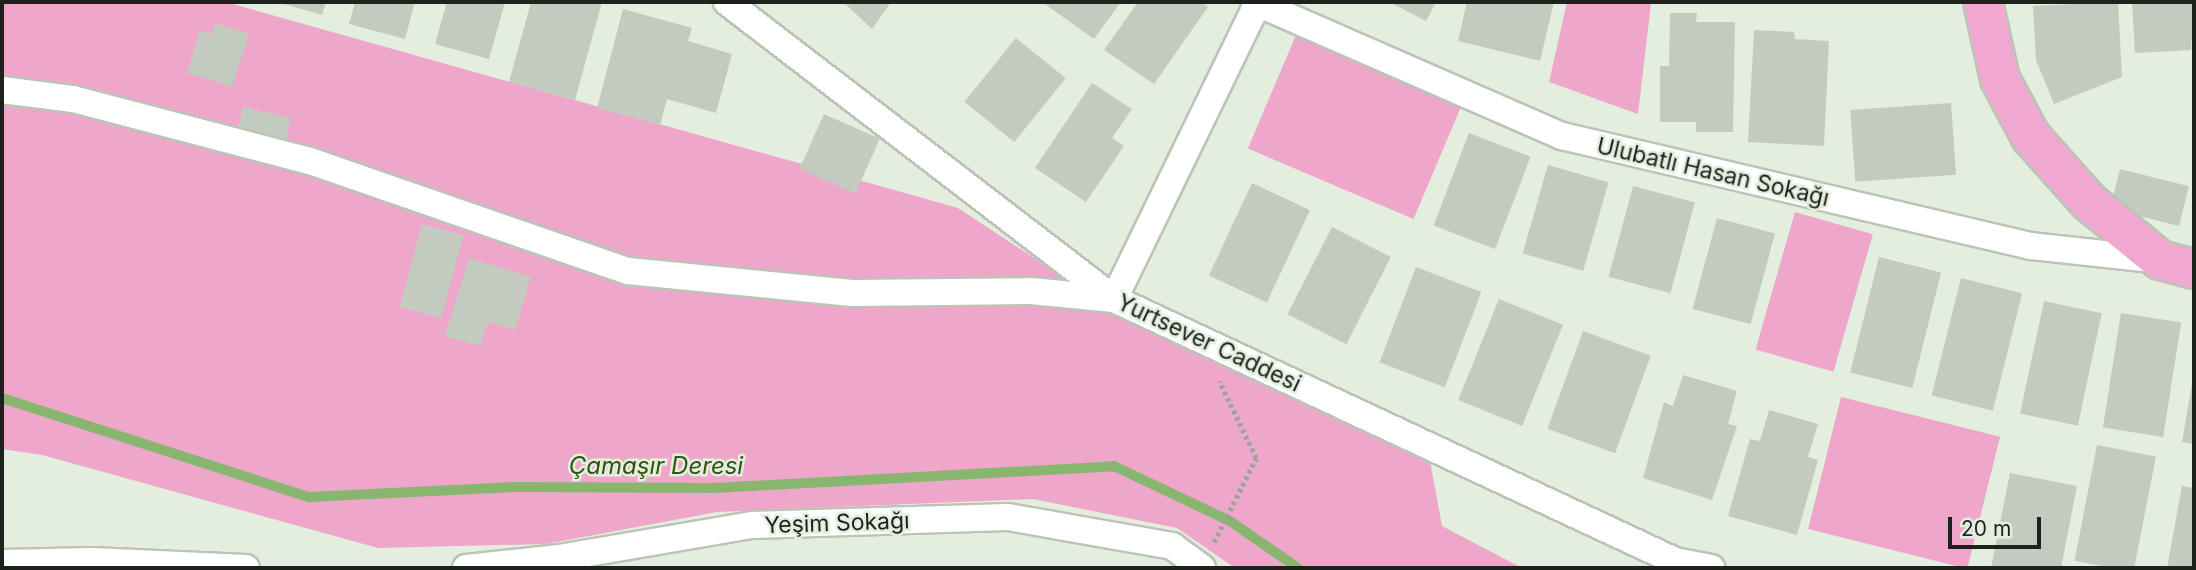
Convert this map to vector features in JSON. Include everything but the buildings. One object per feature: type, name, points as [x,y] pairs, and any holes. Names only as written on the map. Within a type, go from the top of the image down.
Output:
[{"type":"main road","points":[[1983,2],[2000,79],[2031,137],[2089,202],[2177,264]]},
{"type":"street","name":"Yurtsever Caddesi","points":[[727,2],[1114,299],[1675,561],[1711,568]]},
{"type":"street","points":[[2,90],[73,99],[310,161],[628,271],[852,293],[1031,291],[1114,299],[1256,3]]},
{"type":"street","name":"Ulubatlı Hasan Sokağı","points":[[1256,3],[1562,136],[2031,246],[2177,264]]},
{"type":"street","name":"Yeşim Sokağı","points":[[466,568],[559,558],[753,525],[1009,517],[1172,546],[1202,568]]},
{"type":"street","points":[[2,563],[93,561],[246,568]]},
{"type":"path","points":[[1199,339],[1256,458],[1217,537]]},
{"type":"shaded area","points":[[2,2],[226,2],[958,208],[1124,317],[1430,461],[1442,526],[1522,568],[1235,568],[1177,528],[1033,499],[717,512],[546,544],[378,548],[42,455],[2,449]]},
{"type":"shaded area","points":[[1567,2],[1651,4],[1638,114],[1549,82]]},
{"type":"shaded area","points":[[1299,28],[1465,98],[1414,219],[1248,149]]},
{"type":"shaded area","points":[[1795,212],[1873,234],[1833,372],[1756,349]]},
{"type":"shaded area","points":[[1841,397],[2000,437],[1967,568],[1808,529]]},
{"type":"waterway","name":"Çamaşır Deresi","points":[[2,398],[309,497],[514,487],[714,488],[1114,466],[1230,521],[1298,568]]}]
